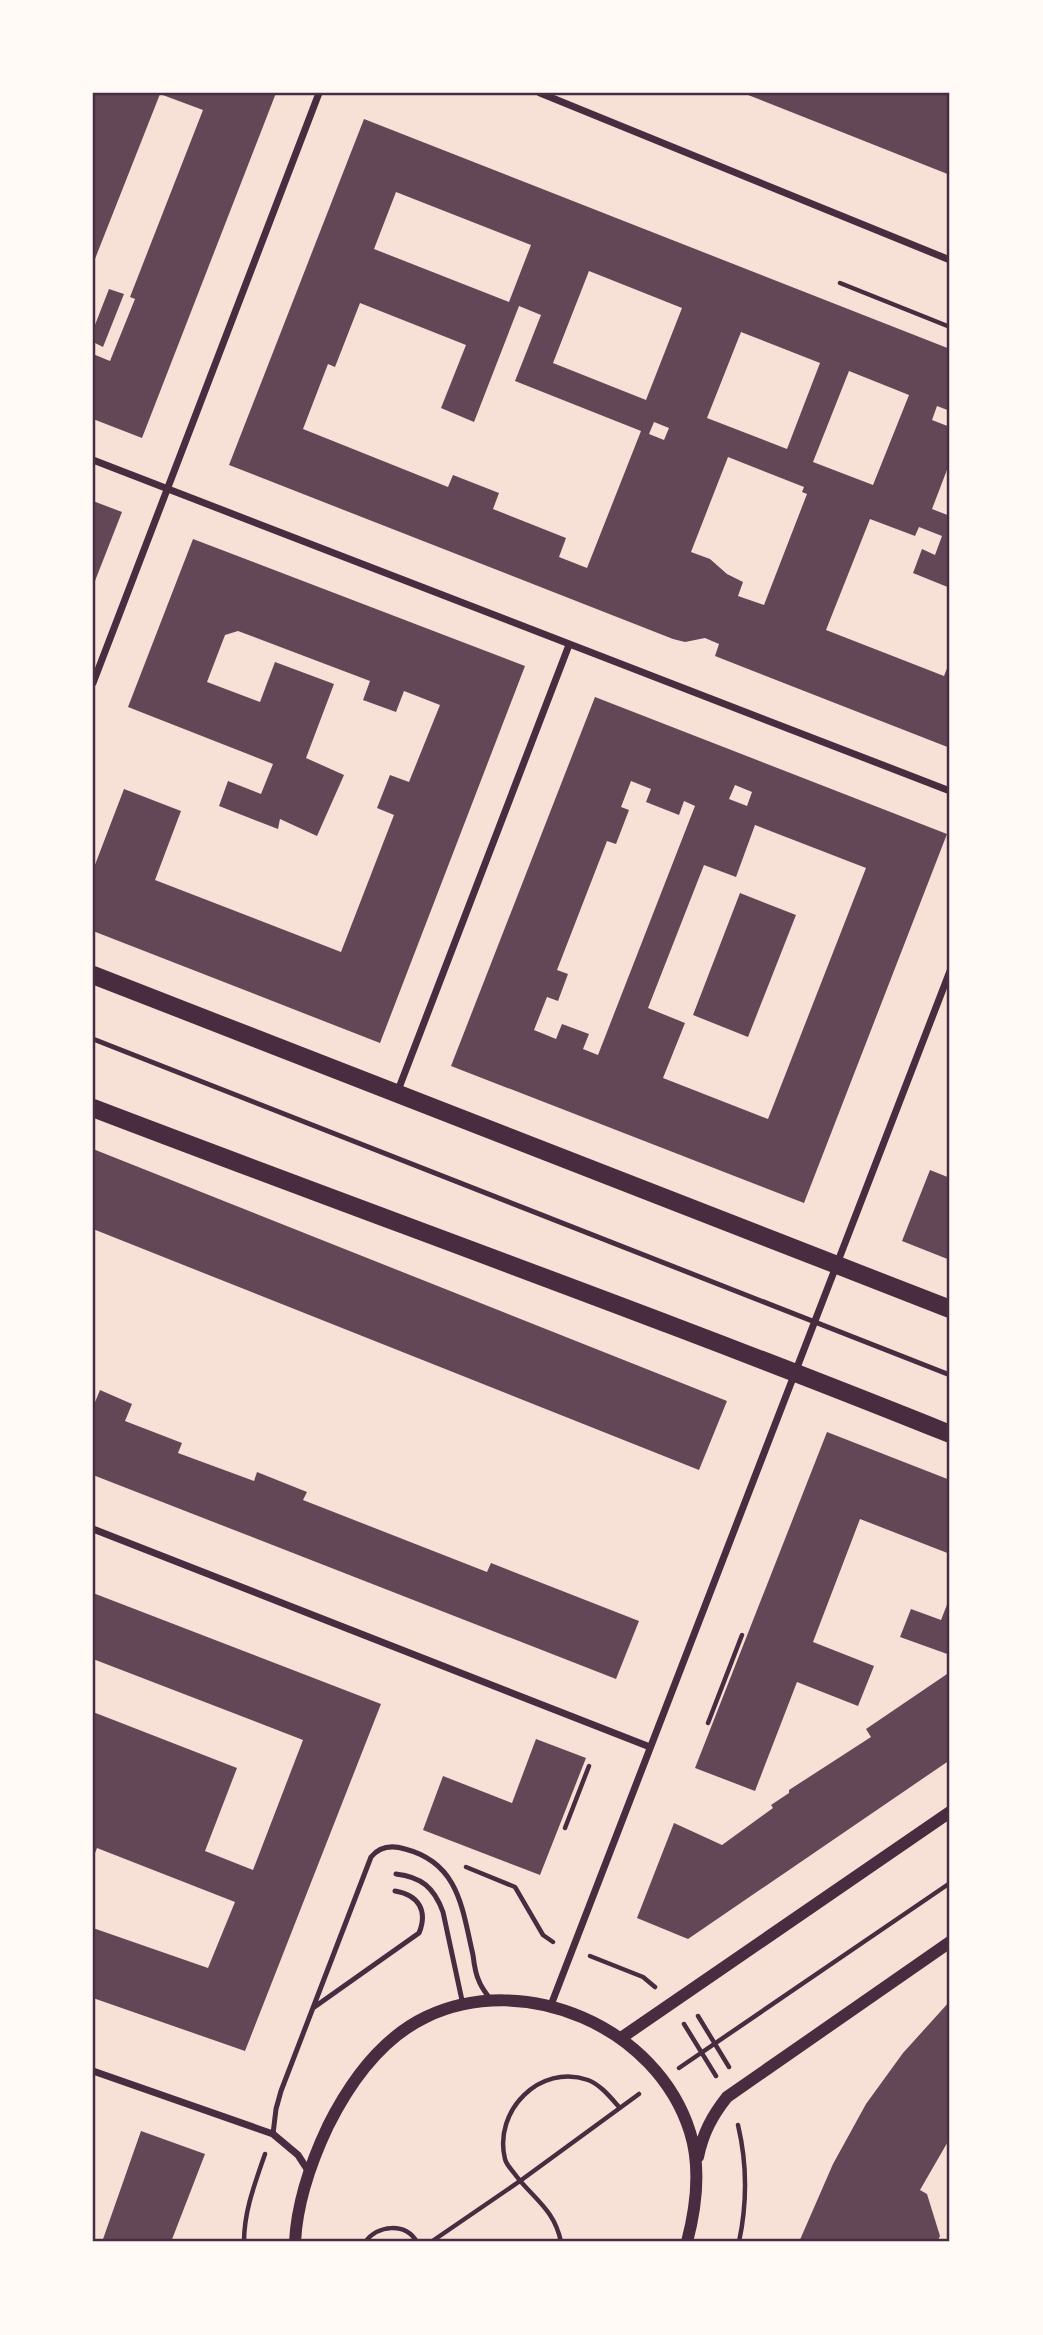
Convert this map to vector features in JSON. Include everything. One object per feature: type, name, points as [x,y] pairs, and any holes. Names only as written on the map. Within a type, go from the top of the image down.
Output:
[{"type":"main road","points":[[93,975],[950,1309]]},
{"type":"main road","points":[[93,1108],[795,1372],[950,1434]]},
{"type":"street","points":[[93,683],[319,93]]},
{"type":"street","points":[[540,93],[950,260]]},
{"type":"street","points":[[93,460],[950,791]]},
{"type":"street","points":[[396,1094],[569,645]]},
{"type":"street","points":[[551,2005],[950,971]]},
{"type":"street","points":[[93,1530],[650,1748]]},
{"type":"street","points":[[621,2038],[950,1812]]},
{"type":"street","points":[[687,2242],[695,2205],[696,2165],[702,2137],[711,2117],[727,2097],[950,1942]]},
{"type":"street","points":[[295,2242],[299,2208],[309,2172],[342,2099],[364,2066],[396,2036],[425,2017],[490,1999],[551,2005],[586,2019],[621,2038],[642,2055],[673,2097],[690,2132],[696,2165]]},
{"type":"street","points":[[93,2071],[273,2134],[298,2155],[309,2172]]},
{"type":"lane","points":[[93,1039],[950,1375]]},
{"type":"lane","points":[[273,2134],[281,2091],[371,1857],[376,1851],[386,1847],[398,1847],[411,1851],[439,1865],[452,1881],[459,1896],[478,1980],[490,1999]]},
{"type":"lane","points":[[396,1874],[421,1880],[438,1897],[463,2005]]},
{"type":"lane","points":[[313,2008],[419,1933],[424,1912],[419,1903],[412,1896],[395,1891]]},
{"type":"path","points":[[840,283],[950,327]]},
{"type":"path","points":[[708,1723],[742,1635]]},
{"type":"path","points":[[565,1828],[589,1766]]},
{"type":"path","points":[[439,1865],[449,1860],[515,1887],[543,1935],[552,1941]]},
{"type":"path","points":[[684,2064],[950,1883]]},
{"type":"path","points":[[604,1961],[643,1977],[663,1996]]},
{"type":"path","points":[[698,2016],[729,2067]]},
{"type":"path","points":[[684,2024],[716,2075]]},
{"type":"path","points":[[561,2242],[557,2225],[546,2208],[505,2161],[506,2125],[516,2103],[531,2089],[550,2078],[589,2080],[620,2108]]},
{"type":"path","points":[[431,2242],[639,2094]]},
{"type":"path","points":[[736,2117],[741,2140],[745,2211],[739,2242]]},
{"type":"path","points":[[244,2242],[246,2214],[251,2195],[273,2134]]},
{"type":"path","points":[[365,2242],[369,2236],[382,2229],[393,2228],[404,2230],[417,2242]]},
{"type":"building","points":[[93,93],[276,93],[142,438],[93,419],[93,354],[110,361],[135,299],[130,297],[203,110],[160,94],[93,264]]},
{"type":"building","points":[[743,93],[950,93],[950,175],[824,125]]},
{"type":"building","points":[[364,119],[950,349],[950,411],[937,406],[932,420],[950,427],[950,462],[932,509],[950,516],[950,588],[913,573],[922,549],[935,555],[942,536],[919,527],[915,536],[870,519],[826,630],[944,676],[950,661],[950,748],[715,656],[719,644],[705,638],[685,642],[673,639],[229,465]],"holes":[[[396,192],[531,245],[509,302],[374,249]],[[589,271],[682,308],[646,400],[553,363]],[[360,303],[466,345],[441,408],[474,422],[519,306],[541,315],[515,381],[641,431],[587,568],[559,557],[566,538],[493,509],[499,493],[453,475],[448,487],[303,429],[328,364],[335,367]],[[741,332],[820,363],[787,449],[707,418]],[[849,371],[909,395],[873,485],[813,462]],[[654,422],[669,428],[664,440],[649,434]],[[728,457],[804,487],[802,492],[807,494],[764,605],[738,596],[743,582],[727,574],[710,559],[691,552]]]},
{"type":"building","points":[[109,289],[124,294],[103,347],[93,342],[93,330]]},
{"type":"building","points":[[93,501],[122,512],[93,586]]},
{"type":"building","points":[[193,539],[525,666],[380,1043],[93,931],[93,870],[124,789],[181,811],[155,880],[341,952],[394,815],[377,808],[390,775],[409,782],[440,705],[404,691],[396,712],[363,700],[370,681],[238,631],[225,635],[207,682],[260,702],[275,662],[334,684],[306,758],[344,775],[317,836],[280,819],[278,829],[219,806],[228,781],[261,794],[273,764],[128,707]]},
{"type":"building","points":[[595,697],[947,834],[804,1203],[451,1066]],"holes":[[[631,781],[651,789],[646,802],[679,815],[684,801],[695,806],[598,1055],[583,1049],[589,1034],[562,1024],[556,1039],[534,1030],[547,997],[558,1001],[568,974],[557,970],[607,841],[616,844],[629,810],[621,807]],[[735,785],[752,792],[747,806],[729,799]],[[755,825],[866,868],[768,1119],[663,1078],[685,1023],[648,1008],[704,865],[736,877]]]},
{"type":"building","points":[[740,893],[796,915],[748,1037],[693,1015]]},
{"type":"building","points":[[93,1149],[727,1401],[699,1470],[93,1229]]},
{"type":"building","points":[[930,1170],[950,1178],[950,1260],[902,1241]]},
{"type":"building","points":[[100,1390],[132,1404],[125,1421],[182,1443],[178,1453],[254,1481],[257,1472],[307,1492],[303,1500],[487,1572],[491,1563],[639,1621],[616,1679],[93,1475],[93,1407]]},
{"type":"building","points":[[827,1432],[950,1480],[950,1554],[860,1519],[813,1642],[874,1666],[858,1706],[797,1682],[755,1791],[695,1768]]},
{"type":"building","points":[[93,1593],[381,1704],[245,2051],[93,1998],[93,1928],[208,1968],[235,1902],[97,1848],[93,1858],[93,1712],[237,1768],[205,1851],[253,1870],[303,1740],[93,1659]]},
{"type":"building","points":[[950,1597],[950,1655],[900,1637],[911,1609],[941,1620]]},
{"type":"building","points":[[950,1672],[950,1760],[688,1939],[637,1918],[674,1823],[722,1845],[773,1808],[771,1805],[789,1793],[789,1790],[871,1737],[866,1729]]},
{"type":"building","points":[[536,1739],[586,1758],[540,1875],[423,1830],[443,1776],[512,1803]]},
{"type":"building","points":[[950,2001],[950,2138],[920,2190],[927,2194],[940,2236],[937,2242],[799,2242],[833,2164],[866,2104],[903,2053]]},
{"type":"building","points":[[141,2131],[205,2154],[171,2242],[102,2242]]}]
